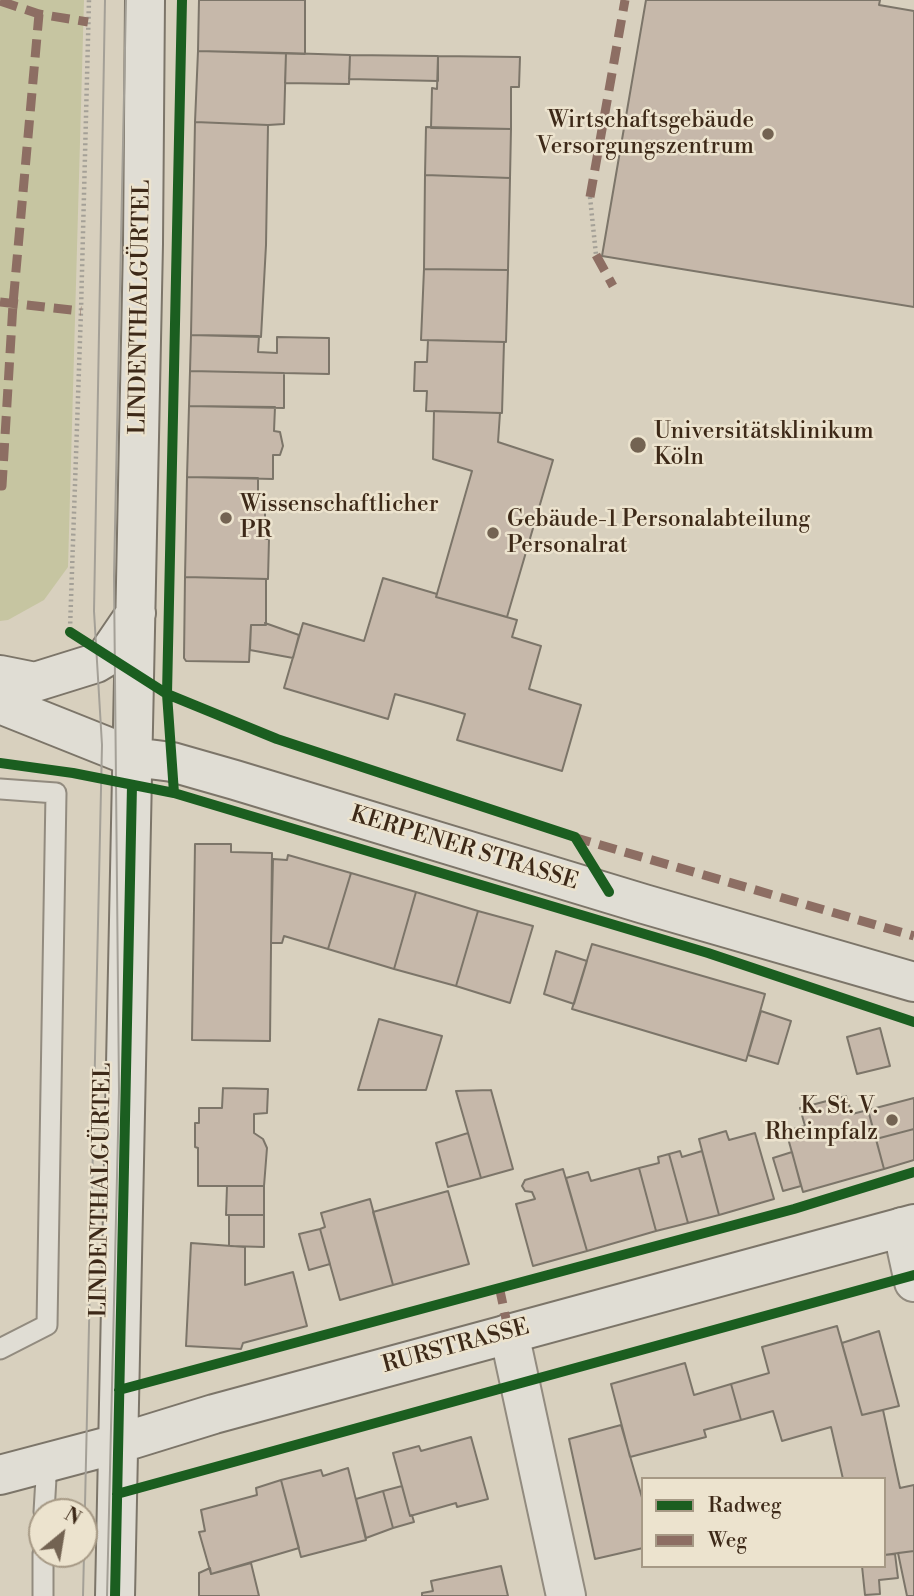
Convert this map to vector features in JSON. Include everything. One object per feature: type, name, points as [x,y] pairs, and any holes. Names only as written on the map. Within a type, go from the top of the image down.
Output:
[{"type":"street","name":"LINDENTHALGÜRTEL","points":[[115,1596],[136,613],[145,0]]},
{"type":"street","points":[[0,674],[34,682],[96,663],[106,657],[136,613]]},
{"type":"street","points":[[0,704],[133,757]]},
{"type":"street","name":"KERPENER STRASSE","points":[[133,757],[172,762],[914,982]]},
{"type":"street","points":[[908,1225],[914,1282]]},
{"type":"street","name":"RURSTRASSE","points":[[0,1475],[117,1444],[214,1413],[908,1225]]},
{"type":"street","points":[[509,1333],[566,1596]]},
{"type":"lane","points":[[0,789],[56,793],[47,1325],[0,1349]]},
{"type":"lane","points":[[45,1498],[47,1461]]},
{"type":"lane","points":[[43,1568],[43,1596]]},
{"type":"path","points":[[66,674],[81,325],[89,0]]},
{"type":"path","points":[[590,197],[596,255]]},
{"type":"green space","points":[[0,0],[84,0],[68,567],[44,600],[8,620],[0,621]]},
{"type":"building","points":[[199,0],[305,0],[305,54],[198,51]]},
{"type":"building","name":"Wirtschaftsgebäude Versorgungszentrum","points":[[646,0],[880,0],[879,5],[914,11],[914,307],[602,256]]},
{"type":"building","points":[[198,51],[286,53],[284,124],[195,122]]},
{"type":"building","points":[[286,53],[350,55],[349,84],[285,83]]},
{"type":"building","points":[[350,55],[438,56],[438,81],[349,79]]},
{"type":"building","points":[[438,56],[520,57],[519,87],[511,87],[511,129],[431,128],[432,88],[437,89]]},
{"type":"building","points":[[195,122],[268,125],[261,337],[191,335]]},
{"type":"building","points":[[426,127],[511,129],[510,178],[425,175]]},
{"type":"building","points":[[425,175],[510,178],[508,270],[424,269]]},
{"type":"building","points":[[424,269],[508,270],[506,342],[421,340]]},
{"type":"building","points":[[191,335],[259,336],[258,352],[277,353],[277,337],[329,338],[329,374],[190,371]]},
{"type":"building","points":[[428,340],[504,342],[502,413],[426,411],[427,391],[414,391],[415,362],[427,362]]},
{"type":"building","points":[[190,371],[284,373],[284,408],[189,406]]},
{"type":"building","points":[[189,406],[275,407],[274,431],[280,432],[283,446],[280,455],[273,455],[273,479],[187,477]]},
{"type":"building","name":"Gebäude-1 Personalabteilung Personalrat","points":[[434,411],[500,413],[498,442],[553,460],[507,617],[436,597],[472,471],[433,459]]},
{"type":"building","name":"Wissenschaftlicher PR","points":[[187,477],[258,478],[258,497],[265,496],[265,539],[269,539],[268,579],[185,577]]},
{"type":"building","points":[[185,577],[266,579],[266,625],[251,625],[249,662],[186,661]]},
{"type":"building","points":[[383,578],[437,594],[436,597],[517,620],[512,637],[541,646],[529,689],[581,705],[562,771],[457,740],[465,714],[395,694],[388,719],[284,688],[303,623],[364,641]]},
{"type":"building","points":[[265,623],[299,635],[293,658],[250,650],[251,625],[266,625]]},
{"type":"building","points":[[195,844],[231,844],[231,852],[272,853],[270,1041],[192,1040]]},
{"type":"building","points":[[288,855],[351,873],[328,949],[284,936],[282,943],[271,943],[273,859],[287,860]]},
{"type":"building","points":[[351,873],[416,892],[394,969],[328,949]]},
{"type":"building","points":[[416,892],[478,911],[456,986],[394,969]]},
{"type":"building","points":[[478,911],[533,926],[510,1003],[456,986]]},
{"type":"building","points":[[592,944],[765,994],[746,1061],[572,1009]]},
{"type":"building","points":[[556,951],[587,961],[574,1004],[544,994]]},
{"type":"building","points":[[761,1011],[791,1021],[778,1064],[748,1055]]},
{"type":"building","points":[[379,1019],[442,1036],[426,1090],[358,1090]]},
{"type":"building","points":[[880,1028],[890,1066],[857,1074],[847,1037]]},
{"type":"building","points":[[223,1088],[268,1089],[267,1113],[254,1114],[254,1133],[263,1139],[267,1148],[264,1186],[198,1186],[195,1123],[199,1123],[199,1108],[222,1108]]},
{"type":"building","points":[[491,1090],[513,1169],[481,1178],[456,1091]]},
{"type":"building","points":[[846,1096],[852,1114],[868,1110],[884,1169],[803,1192],[786,1131],[805,1126],[800,1108]]},
{"type":"building","name":"K. St. V. Rheinpfalz","points":[[914,1098],[914,1129],[876,1139],[868,1110]]},
{"type":"building","points":[[914,1129],[914,1160],[884,1169],[876,1139]]},
{"type":"building","points":[[726,1131],[729,1140],[755,1133],[774,1199],[719,1215],[699,1139]]},
{"type":"building","points":[[468,1133],[481,1178],[448,1187],[436,1143]]},
{"type":"building","points":[[680,1151],[682,1157],[702,1151],[719,1215],[688,1223],[669,1154]]},
{"type":"building","points":[[792,1152],[801,1186],[783,1191],[773,1158]]},
{"type":"building","points":[[669,1154],[688,1223],[656,1231],[639,1168],[659,1163],[658,1157]]},
{"type":"building","points":[[639,1168],[656,1231],[587,1251],[566,1178],[588,1172],[591,1181]]},
{"type":"building","points":[[563,1169],[587,1251],[533,1266],[516,1204],[535,1199],[532,1192],[525,1191],[522,1186],[525,1180]]},
{"type":"building","points":[[227,1186],[264,1186],[264,1215],[226,1215]]},
{"type":"building","points":[[448,1191],[469,1264],[393,1285],[373,1212]]},
{"type":"building","points":[[370,1199],[393,1285],[340,1300],[320,1229],[325,1227],[321,1213]]},
{"type":"building","points":[[229,1215],[264,1215],[264,1247],[229,1246]]},
{"type":"building","points":[[320,1229],[330,1264],[309,1270],[299,1234]]},
{"type":"building","points":[[191,1243],[245,1247],[245,1285],[293,1272],[307,1326],[243,1343],[241,1349],[186,1346]]},
{"type":"building","points":[[837,1326],[862,1415],[883,1410],[900,1488],[914,1485],[914,1551],[886,1555],[886,1477],[843,1477],[831,1427],[782,1441],[773,1411],[741,1420],[731,1384],[769,1373],[762,1347]]},
{"type":"building","points":[[879,1331],[899,1406],[862,1415],[842,1343]]},
{"type":"building","points":[[685,1363],[694,1395],[731,1384],[741,1420],[704,1430],[706,1437],[630,1457],[611,1384]]},
{"type":"building","points":[[621,1425],[641,1494],[641,1548],[595,1559],[569,1439]]},
{"type":"building","points":[[471,1437],[488,1499],[457,1507],[456,1503],[410,1516],[393,1453],[419,1446],[421,1451]]},
{"type":"building","points":[[348,1468],[366,1540],[301,1557],[281,1480],[321,1470],[323,1476]]},
{"type":"building","points":[[281,1480],[299,1548],[211,1574],[199,1532],[205,1531],[201,1510],[257,1495],[256,1488]]},
{"type":"building","points":[[402,1486],[414,1522],[393,1528],[383,1491]]},
{"type":"building","points":[[383,1491],[393,1528],[366,1538],[356,1499]]},
{"type":"building","points":[[914,1551],[914,1596],[907,1596],[898,1553]]},
{"type":"building","points":[[895,1554],[898,1578],[879,1580],[880,1594],[865,1595],[862,1568],[886,1568],[886,1555]]},
{"type":"building","points":[[251,1563],[259,1596],[199,1596],[199,1573],[210,1568],[211,1574]]},
{"type":"building","points":[[501,1566],[508,1596],[422,1596],[422,1593],[433,1591],[431,1581]]},
{"type":"tram line","points":[[85,1498],[102,745],[94,611],[105,0]]},
{"type":"tram line","points":[[107,1596],[119,1092],[114,576],[126,0]]},
{"type":"tram line","points":[[83,1596],[84,1568]]},
{"type":"marked path","points":[[590,197],[625,0]]},
{"type":"marked path","points":[[0,1],[39,14],[88,22]]},
{"type":"marked path","points":[[0,486],[39,14]]},
{"type":"marked path","points":[[596,255],[613,286]]},
{"type":"marked path","points":[[0,302],[81,311]]},
{"type":"marked path","points":[[573,837],[914,936]]},
{"type":"marked path","points":[[499,1286],[509,1333]]},
{"type":"cycle path","points":[[174,793],[167,694],[182,0]]},
{"type":"cycle path","points":[[70,632],[167,694],[277,739],[575,837],[609,892]]},
{"type":"cycle path","points":[[0,763],[73,773],[174,793],[708,953],[914,1022]]},
{"type":"cycle path","points":[[115,1596],[132,785]]},
{"type":"cycle path","points":[[119,1390],[794,1209],[914,1172]]},
{"type":"cycle path","points":[[117,1494],[914,1275]]},
{"type":"place","name":"Wirtschaftsgebäude Versorgungszentrum","points":[[768,134]]},
{"type":"place","name":"Universitätsklinikum Köln","points":[[638,445]]},
{"type":"place","name":"Wissenschaftlicher PR","points":[[226,518]]},
{"type":"place","name":"Gebäude-1 Personalabteilung Personalrat","points":[[493,533]]},
{"type":"place","name":"K. St. V. Rheinpfalz","points":[[892,1120]]}]
